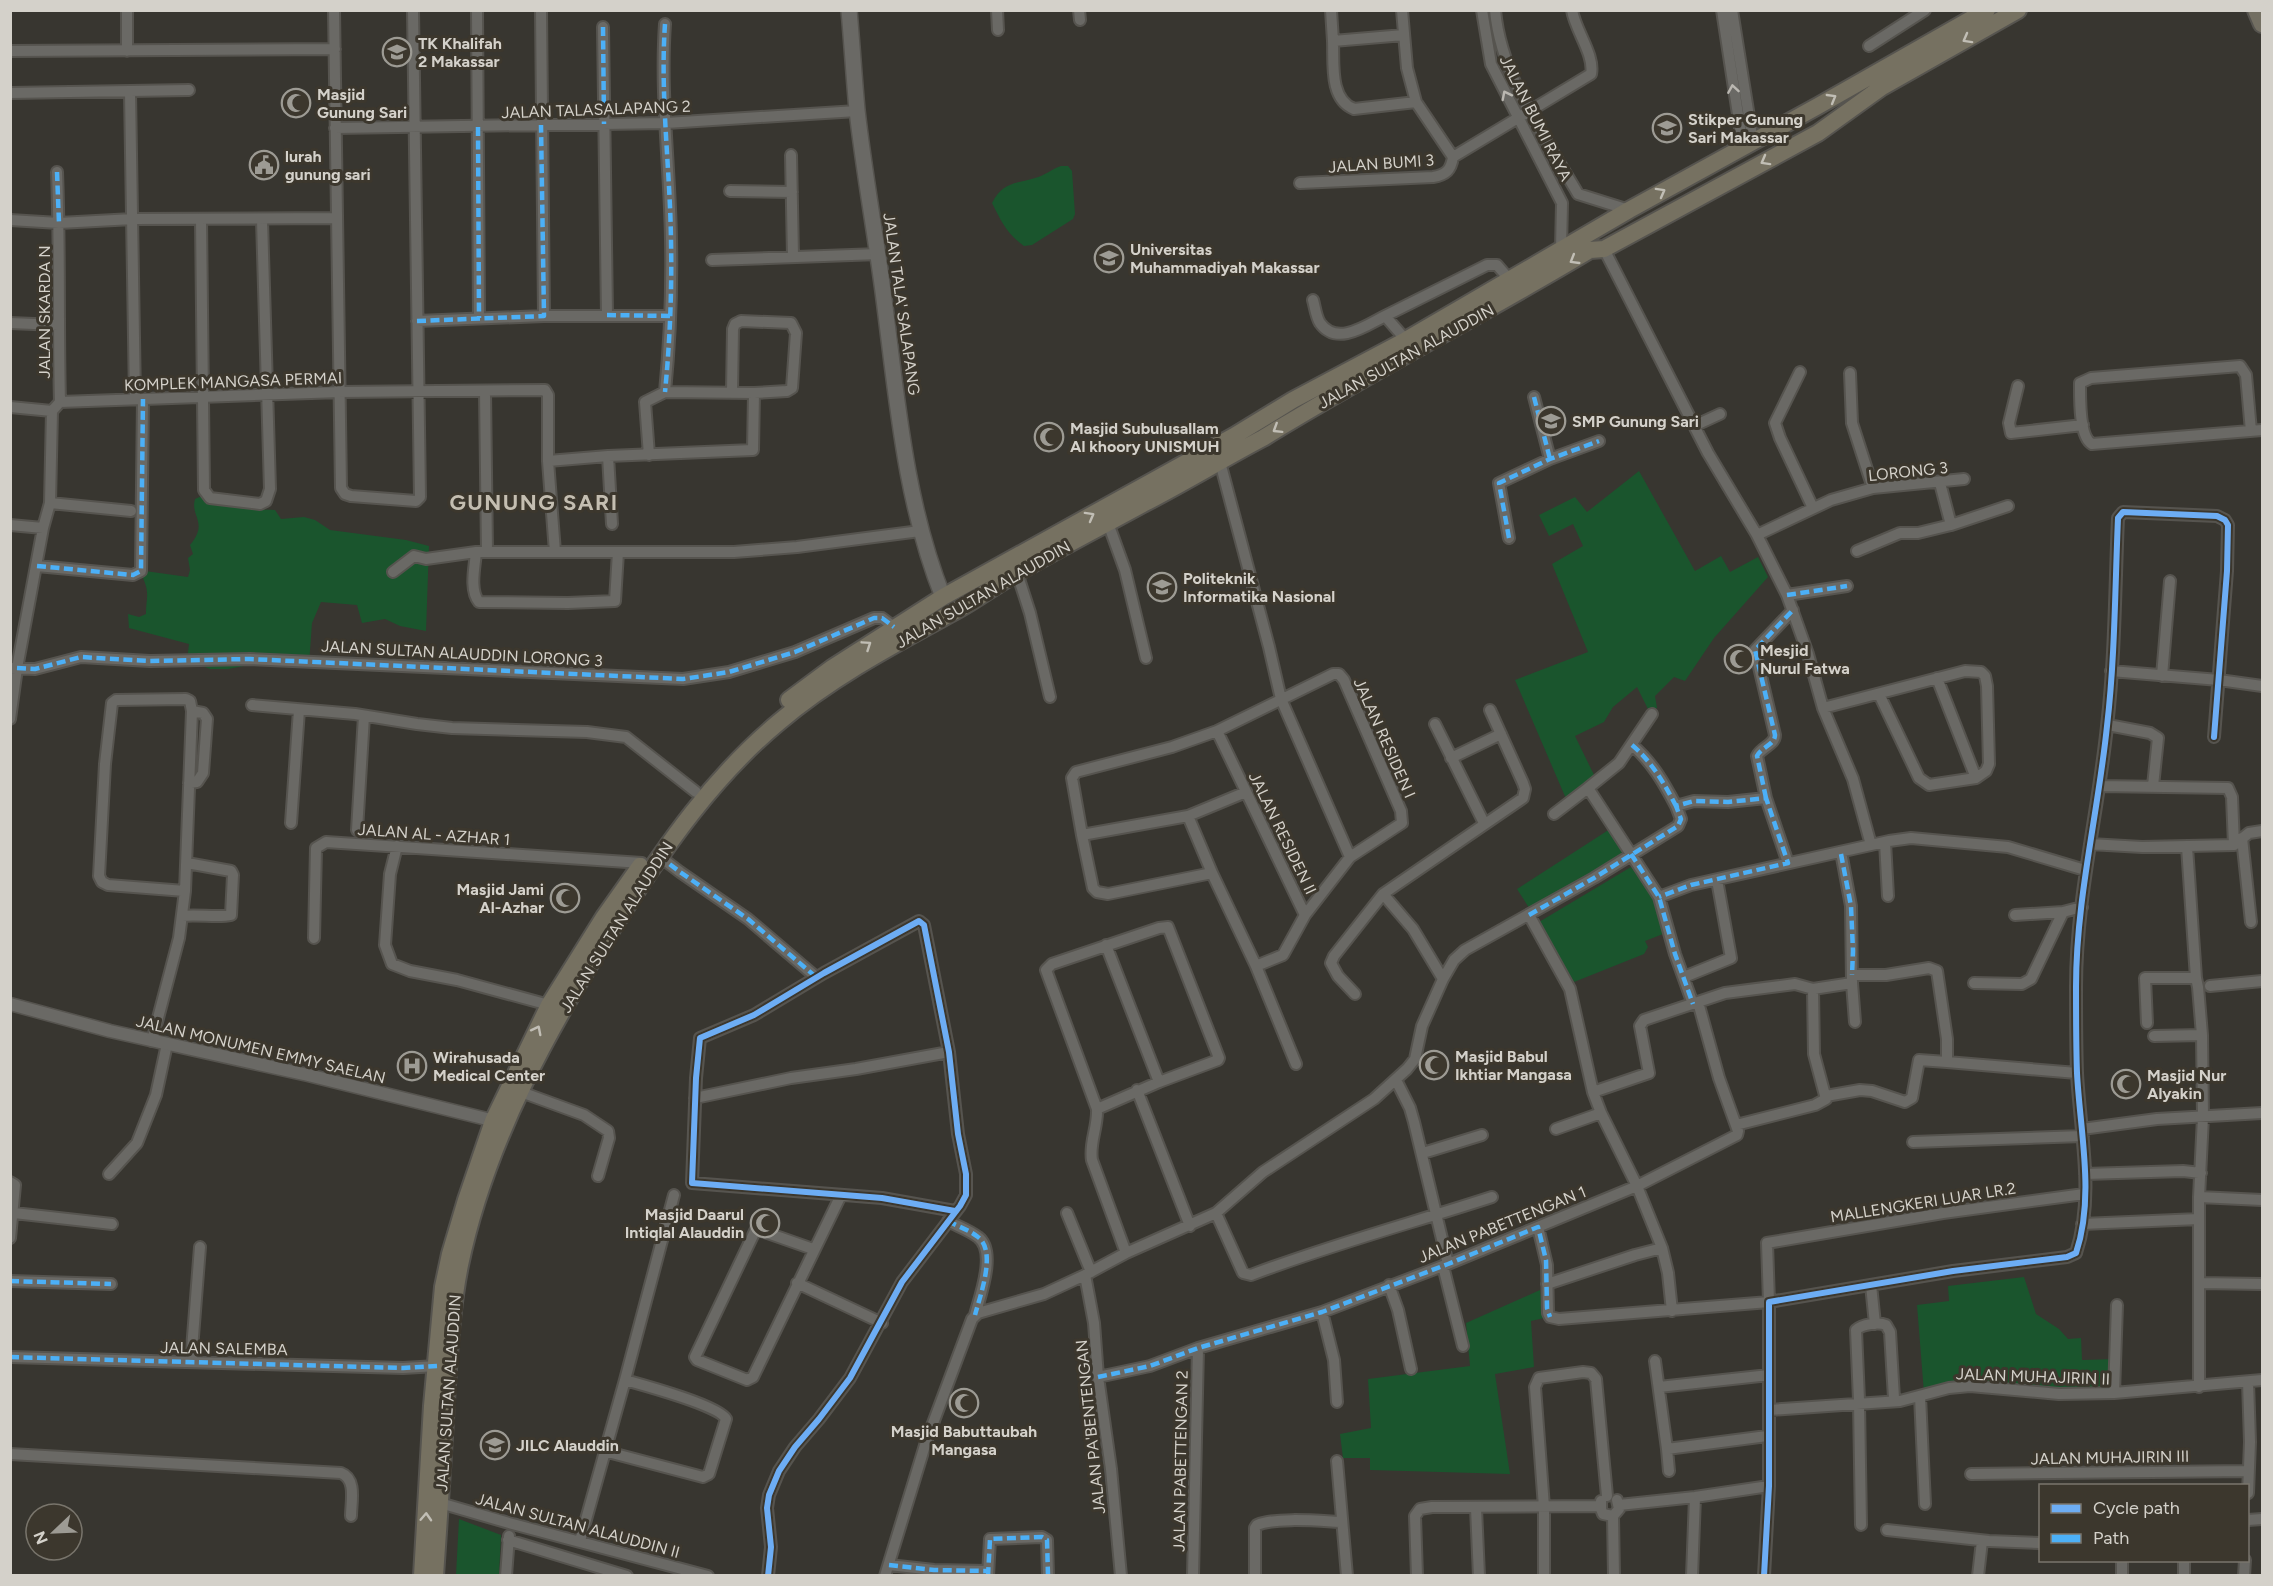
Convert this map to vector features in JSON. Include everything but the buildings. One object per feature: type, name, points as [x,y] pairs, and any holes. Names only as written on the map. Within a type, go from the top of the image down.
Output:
[{"type":"highway","name":"JALAN SULTAN ALAUDDIN","points":[[422,1575],[432,1406],[443,1287],[450,1254],[499,1123],[521,1092],[567,1001],[659,856],[694,810],[740,757],[835,673],[894,627],[943,597],[1234,435],[1298,407],[1498,305],[1590,250],[1604,249],[1818,133],[1879,81],[1987,10]]},
{"type":"highway","name":"JALAN SULTAN ALAUDDIN","points":[[435,1575],[448,1380],[458,1275],[515,1071],[549,1005],[604,917],[642,863],[696,792],[762,722],[835,673],[960,609],[1017,573],[1108,523],[1222,469],[1298,407],[1406,340],[1629,210],[1748,144],[1879,81],[2018,10]]},
{"type":"main road","name":"JALAN TALA' SALAPANG","points":[[849,10],[857,111],[879,254],[903,442],[920,531],[928,561],[943,597]]},
{"type":"main road","points":[[2256,10],[2262,24]]},
{"type":"street","points":[[127,10],[127,51]]},
{"type":"street","points":[[334,10],[341,488],[344,493],[351,496],[416,501],[420,496],[413,10]]},
{"type":"street","points":[[477,10],[479,318]]},
{"type":"street","points":[[541,10],[544,316]]},
{"type":"street","points":[[997,10],[998,30]]},
{"type":"street","points":[[1331,10],[1335,81],[1338,94],[1344,103],[1354,109],[1416,102]]},
{"type":"street","name":"JALAN BUMI 3","points":[[1402,10],[1407,68],[1416,102],[1453,157]]},
{"type":"street","name":"JALAN BUMI RAYA","points":[[1482,10],[1489,57],[1562,203],[1561,249]]},
{"type":"street","name":"JALAN BUMI RAYA","points":[[1494,10],[1499,42],[1505,60],[1578,194],[1629,210]]},
{"type":"street","name":"JALAN BUMI 3","points":[[1300,183],[1433,177],[1446,173],[1450,169],[1453,157],[1591,74],[1592,61],[1576,28],[1572,10]]},
{"type":"street","points":[[1722,10],[1731,45],[1748,144]]},
{"type":"street","points":[[1731,45],[1732,10]]},
{"type":"street","points":[[1869,46],[1925,10]]},
{"type":"street","points":[[665,24],[664,62],[671,239],[670,316],[665,392]]},
{"type":"street","points":[[603,27],[608,315]]},
{"type":"street","points":[[1333,41],[1404,35]]},
{"type":"street","points":[[10,51],[335,49]]},
{"type":"street","points":[[10,93],[189,90]]},
{"type":"street","points":[[37,566],[134,575],[141,572],[139,399],[130,92]]},
{"type":"street","name":"JALAN TALASALAPANG 2","points":[[335,128],[666,123],[857,111]]},
{"type":"street","points":[[791,155],[793,256]]},
{"type":"street","name":"JALAN SKARDA N","points":[[57,172],[60,402]]},
{"type":"street","points":[[730,191],[792,192]]},
{"type":"street","name":"JALAN BUMI RAYA","points":[[1562,203],[1578,194]]},
{"type":"street","points":[[10,220],[59,223],[133,219],[336,218]]},
{"type":"street","points":[[201,219],[204,492],[210,498],[260,504],[266,501],[270,489],[262,219]]},
{"type":"street","points":[[1604,249],[1694,426],[1757,535],[1787,595],[1808,654],[1823,708],[1853,779],[1871,845]]},
{"type":"street","points":[[712,260],[879,254]]},
{"type":"street","points":[[1313,300],[1319,321],[1327,330],[1336,334],[1346,334],[1487,265],[1497,265],[1509,279]]},
{"type":"street","points":[[417,321],[544,316],[670,316]]},
{"type":"street","points":[[1385,316],[1406,340]]},
{"type":"street","points":[[649,455],[645,402],[665,392],[732,393],[754,393],[787,391],[792,388],[796,333],[791,323],[741,321],[735,324],[732,393]]},
{"type":"street","points":[[10,323],[58,325]]},
{"type":"street","points":[[2251,431],[2246,375],[2238,365],[2085,380],[2080,386],[2082,425],[2085,437],[2092,444],[2251,431],[2262,430]]},
{"type":"street","points":[[1800,372],[1775,423],[1813,508]]},
{"type":"street","points":[[1850,373],[1850,417],[1873,488]]},
{"type":"street","points":[[2018,386],[2008,423],[2011,433],[2082,425]]},
{"type":"street","points":[[485,391],[481,552],[474,587],[476,599],[479,602],[606,603],[615,601],[618,552]]},
{"type":"street","name":"KOMPLEK MANGASA PERMAI","points":[[60,402],[339,392],[546,391],[548,395],[548,461]]},
{"type":"street","points":[[555,552],[548,461],[754,449],[754,393]]},
{"type":"street","points":[[1533,397],[1550,459]]},
{"type":"street","points":[[10,719],[14,668],[50,503],[52,411],[60,402]]},
{"type":"street","points":[[10,407],[52,411]]},
{"type":"street","points":[[1694,426],[1720,414]]},
{"type":"street","points":[[1509,538],[1499,483],[1550,459],[1599,441]]},
{"type":"street","points":[[608,456],[612,524]]},
{"type":"street","points":[[1222,469],[1281,699],[1350,857]]},
{"type":"street","name":"LORONG 3","points":[[1757,535],[1831,500],[1873,488],[1964,479]]},
{"type":"street","points":[[1940,483],[1951,525]]},
{"type":"street","points":[[50,503],[131,511]]},
{"type":"street","points":[[1857,551],[1900,533],[1918,533],[1951,525],[2008,506]]},
{"type":"street","points":[[1538,1227],[1546,1260],[1547,1308],[1550,1317],[1559,1319],[1769,1302],[1953,1271],[2076,1254],[2080,1242],[2085,1174],[2077,1073],[2078,931],[2085,870],[2108,725],[2119,515],[2126,511],[2217,516],[2227,522],[2230,534],[2214,737]]},
{"type":"street","points":[[1108,523],[1125,570],[1146,658]]},
{"type":"street","points":[[10,525],[43,528]]},
{"type":"street","points":[[393,572],[414,556],[426,559],[481,552],[734,552],[920,531]]},
{"type":"street","points":[[1017,573],[1030,612],[1050,697]]},
{"type":"street","points":[[2162,676],[2170,580]]},
{"type":"street","points":[[1787,595],[1847,586]]},
{"type":"street","points":[[1788,863],[1766,798],[1757,756],[1758,752],[1775,739],[1775,735],[1755,650],[1792,610]]},
{"type":"street","name":"JALAN SULTAN ALAUDDIN LORONG 3","points":[[14,668],[35,669],[81,657],[150,661],[250,659],[683,679],[729,672],[795,652],[874,618],[882,618],[894,627]]},
{"type":"street","points":[[1823,708],[1972,670],[1981,672],[1985,675],[1989,712],[1989,764],[1986,771],[1976,778],[1932,785],[1923,782],[1879,694]]},
{"type":"street","points":[[2111,671],[2262,686]]},
{"type":"street","name":"JALAN RESIDEN I","points":[[1281,699],[1333,674],[1339,674],[1344,680],[1403,818],[1400,825],[1350,857]]},
{"type":"street","points":[[1937,678],[1976,778]]},
{"type":"street","points":[[152,1041],[179,938],[182,916],[185,891],[187,863],[192,711],[190,701],[186,699],[116,700],[112,702],[105,764],[99,876],[102,882],[108,885],[185,891]]},
{"type":"street","points":[[1212,873],[1108,894],[1097,892],[1093,888],[1072,778],[1076,772],[1172,747],[1217,731],[1281,699]]},
{"type":"street","points":[[252,705],[364,716],[452,728],[587,732],[623,736],[634,742],[696,792]]},
{"type":"street","points":[[291,823],[299,710]]},
{"type":"street","points":[[1355,994],[1338,976],[1331,963],[1334,956],[1383,894],[1514,806],[1525,794],[1523,783],[1490,710]]},
{"type":"street","points":[[1554,814],[1614,768],[1652,714]]},
{"type":"street","points":[[357,830],[364,716]]},
{"type":"street","points":[[1435,724],[1484,824]]},
{"type":"street","points":[[2108,725],[2150,733],[2158,738],[2153,786]]},
{"type":"street","name":"JALAN RESIDEN II","points":[[1217,731],[1305,915],[1350,857]]},
{"type":"street","points":[[1451,758],[1501,734]]},
{"type":"street","points":[[975,1315],[981,1311],[1044,1294],[1126,1253],[1216,1213],[1263,1172],[1374,1099],[1396,1080],[1415,1059],[1422,1026],[1443,979],[1454,960],[1465,950],[1594,878],[1680,824],[1681,819],[1676,806],[1661,777],[1632,745]]},
{"type":"street","points":[[2100,786],[2228,788],[2232,797],[2251,922]]},
{"type":"street","points":[[1588,788],[1659,897],[1684,977],[1696,1003],[1736,1125],[1823,1102],[1826,1096],[1814,1054],[1813,989]]},
{"type":"street","points":[[1082,835],[1188,816],[1246,792]]},
{"type":"street","points":[[1676,806],[1694,801],[1728,802],[1766,798]]},
{"type":"street","points":[[1188,816],[1256,966],[1296,1064]]},
{"type":"street","points":[[2090,844],[2187,847],[2238,841],[2249,833],[2262,831]]},
{"type":"street","points":[[1659,897],[1691,885],[1911,838],[2008,848],[2085,870]]},
{"type":"street","name":"JALAN AL - AZHAR 1","points":[[314,938],[316,848],[326,842],[642,863]]},
{"type":"street","points":[[1885,842],[1888,896]]},
{"type":"street","points":[[397,846],[390,874],[385,945],[392,964],[410,971],[457,980],[549,1005]]},
{"type":"street","points":[[2187,847],[2202,1035],[2199,1387]]},
{"type":"street","points":[[1841,852],[1851,906],[1855,1022]]},
{"type":"street","points":[[659,856],[748,919],[816,977]]},
{"type":"street","points":[[182,916],[231,915],[232,906],[233,875],[231,871],[187,863]]},
{"type":"street","points":[[1684,977],[1731,958],[1717,880]]},
{"type":"street","points":[[1383,894],[1413,929],[1443,979]]},
{"type":"street","points":[[2015,915],[2063,912],[2082,908]]},
{"type":"street","points":[[1974,984],[2022,984],[2031,979],[2063,912]]},
{"type":"street","points":[[1256,966],[1282,955],[1305,915]]},
{"type":"street","points":[[1529,915],[1570,989],[1593,1092],[1637,1186],[1662,1248],[1668,1273],[1672,1311]]},
{"type":"street","points":[[768,1575],[771,1547],[766,1508],[776,1478],[795,1447],[850,1378],[882,1323],[902,1282],[964,1200],[966,1185],[949,1052],[926,930],[919,921],[816,977],[754,1015],[701,1037],[695,1098],[692,1184],[891,1199],[955,1211]]},
{"type":"street","points":[[1097,1109],[1137,1090],[1218,1060],[1217,1049],[1168,927],[1052,964],[1046,970],[1097,1109],[1098,1121],[1091,1146],[1092,1160],[1126,1253]]},
{"type":"street","points":[[1106,945],[1159,1082]]},
{"type":"street","points":[[1593,1092],[1649,1073],[1641,1022],[1725,993],[1795,984],[1813,989],[1852,979],[1929,968],[1936,971],[1947,1039],[1947,1062]]},
{"type":"street","points":[[2147,1023],[2145,978],[2196,978]]},
{"type":"street","points":[[2210,986],[2262,981]]},
{"type":"street","name":"JALAN MONUMEN EMMY SAELAN","points":[[10,1004],[152,1041],[308,1075],[499,1123]]},
{"type":"street","points":[[2154,1036],[2202,1035]]},
{"type":"street","points":[[109,1174],[137,1143],[156,1095],[166,1044]]},
{"type":"street","points":[[695,1098],[791,1077],[856,1069],[949,1052]]},
{"type":"street","points":[[1826,1096],[1860,1090],[1872,1091],[1898,1101],[1908,1101],[1912,1098],[1919,1060],[2077,1073]]},
{"type":"street","points":[[1396,1080],[1410,1108],[1423,1153],[1438,1215],[1445,1265],[1463,1346]]},
{"type":"street","points":[[1137,1090],[1190,1226]]},
{"type":"street","points":[[521,1092],[584,1115],[608,1131],[609,1138],[598,1176]]},
{"type":"street","points":[[1556,1129],[1601,1113]]},
{"type":"street","points":[[1913,1142],[2083,1132],[2157,1119],[2262,1113]]},
{"type":"street","name":"JALAN PABETTENGAN 1","points":[[1098,1377],[1150,1366],[1198,1348],[1322,1312],[1445,1265],[1637,1186],[1692,1157],[1726,1143],[1737,1135],[1736,1125]]},
{"type":"street","points":[[1423,1153],[1482,1134]]},
{"type":"street","points":[[2085,1174],[2183,1171],[2201,1173]]},
{"type":"street","points":[[10,1182],[15,1185],[10,1238]]},
{"type":"street","name":"MALLENGKERI LUAR LR.2","points":[[1769,1302],[1767,1243],[1943,1213],[2084,1194]]},
{"type":"street","points":[[580,1541],[674,1195]]},
{"type":"street","points":[[813,1249],[756,1229],[696,1359],[747,1380],[752,1378],[841,1195]]},
{"type":"street","points":[[1216,1213],[1243,1273],[1248,1275],[1347,1241],[1492,1197]]},
{"type":"street","points":[[2199,1197],[2262,1200]]},
{"type":"street","points":[[14,1213],[112,1224]]},
{"type":"street","name":"JALAN PA'BENTENGAN","points":[[1067,1213],[1088,1274],[1121,1575]]},
{"type":"street","points":[[2082,1224],[2199,1219]]},
{"type":"street","points":[[885,1575],[926,1442],[975,1315],[986,1269],[986,1248],[978,1237],[948,1221]]},
{"type":"street","points":[[191,1362],[200,1247]]},
{"type":"street","points":[[1547,1284],[1662,1248]]},
{"type":"street","points":[[10,1281],[111,1284]]},
{"type":"street","points":[[797,1283],[882,1323]]},
{"type":"street","points":[[2200,1283],[2262,1284]]},
{"type":"street","points":[[1389,1285],[1398,1310],[1411,1369]]},
{"type":"street","points":[[1871,1285],[1875,1324]]},
{"type":"street","points":[[1764,1575],[1768,1486],[1769,1302]]},
{"type":"street","points":[[2114,1393],[2117,1305]]},
{"type":"street","points":[[1322,1312],[1333,1352],[1337,1402]]},
{"type":"street","points":[[1861,1525],[1859,1401],[1855,1332],[1860,1326],[1885,1324],[1890,1332],[1894,1398]]},
{"type":"street","name":"JALAN PABETTENGAN 2","points":[[1193,1575],[1198,1348]]},
{"type":"street","name":"JALAN SALEMBA","points":[[10,1357],[403,1368],[437,1366]]},
{"type":"street","points":[[1655,1360],[1669,1471]]},
{"type":"street","points":[[1544,1575],[1544,1507],[1536,1393],[1537,1380],[1540,1377],[1588,1372],[1594,1376],[1597,1382],[1607,1496]]},
{"type":"street","points":[[1659,1387],[1770,1374]]},
{"type":"street","points":[[604,1451],[703,1477],[709,1474],[726,1419],[722,1413],[676,1395],[625,1380]]},
{"type":"street","name":"JALAN MUHAJIRIN II","points":[[1769,1410],[1859,1401],[1900,1401],[1949,1388],[1971,1386],[2059,1394],[2114,1393],[2262,1380]]},
{"type":"street","points":[[2247,1484],[2250,1442],[2248,1382]]},
{"type":"street","points":[[1920,1396],[1924,1504]]},
{"type":"street","points":[[1667,1449],[1767,1437]]},
{"type":"street","points":[[10,1454],[345,1474],[352,1483],[351,1516]]},
{"type":"street","points":[[1337,1461],[1347,1575]]},
{"type":"street","name":"JALAN MUHAJIRIN III","points":[[1971,1474],[2248,1471]]},
{"type":"street","points":[[1619,1505],[1768,1486]]},
{"type":"street","points":[[1607,1496],[1617,1500],[1619,1505],[1618,1512],[1613,1516],[1603,1514],[1600,1506],[1602,1500],[1607,1496]]},
{"type":"street","points":[[1692,1575],[1695,1497]]},
{"type":"street","name":"JALAN SULTAN ALAUDDIN II","points":[[440,1503],[708,1575]]},
{"type":"street","points":[[1418,1575],[1414,1516],[1420,1509],[1600,1506]]},
{"type":"street","points":[[1476,1508],[1479,1575]]},
{"type":"street","points":[[1613,1516],[1614,1575]]},
{"type":"street","points":[[1255,1575],[1257,1526],[1264,1523],[1294,1521],[1342,1522]]},
{"type":"street","points":[[1887,1530],[1982,1540],[2039,1543]]},
{"type":"street","points":[[889,1564],[934,1570],[988,1573],[990,1539],[1042,1537],[1047,1540],[1048,1575]]},
{"type":"street","points":[[506,1575],[508,1538],[627,1575]]},
{"type":"street","points":[[1978,1575],[1982,1540]]},
{"type":"green space","points":[[1061,166],[1068,166],[1072,171],[1075,214],[1073,219],[1032,245],[1024,246],[1009,232],[992,203],[1005,187],[1038,177]]},
{"type":"green space","points":[[1639,471],[1695,571],[1721,556],[1730,572],[1758,557],[1768,577],[1714,638],[1685,681],[1674,677],[1655,696],[1657,708],[1648,709],[1637,687],[1613,707],[1604,722],[1575,736],[1596,779],[1567,801],[1515,680],[1588,652],[1552,564],[1583,546],[1573,524],[1549,536],[1539,515],[1575,497],[1587,512]]},
{"type":"green space","points":[[202,496],[227,505],[275,510],[281,519],[304,517],[315,520],[330,530],[406,540],[429,546],[426,631],[400,626],[385,619],[362,623],[357,605],[321,602],[312,623],[309,664],[298,667],[249,665],[228,669],[210,669],[187,660],[189,644],[129,628],[128,614],[139,617],[146,614],[147,592],[143,578],[145,571],[188,577],[190,570],[188,558],[193,554],[190,545],[199,525],[194,505],[195,499]]},
{"type":"green space","points":[[1610,829],[1626,860],[1535,917],[1517,889]]},
{"type":"green space","points":[[1631,867],[1653,896],[1663,934],[1645,941],[1648,947],[1644,954],[1574,982],[1539,922]]},
{"type":"green space","points":[[2024,1277],[2036,1314],[2059,1329],[2068,1339],[2081,1338],[2082,1360],[2117,1359],[2116,1391],[2022,1388],[1924,1393],[1917,1305],[1949,1301],[1948,1286]]},
{"type":"green space","points":[[1540,1290],[1544,1318],[1531,1321],[1534,1367],[1495,1374],[1510,1474],[1370,1470],[1370,1458],[1343,1458],[1340,1434],[1371,1428],[1368,1379],[1470,1366],[1466,1323]]},
{"type":"green space","points":[[459,1519],[501,1535],[499,1575],[456,1575]]},
{"type":"marked path","points":[[665,24],[664,105],[671,259],[665,392]]},
{"type":"marked path","points":[[603,27],[604,124]]},
{"type":"marked path","points":[[417,321],[544,316],[541,125]]},
{"type":"marked path","points":[[478,127],[479,318]]},
{"type":"marked path","points":[[57,172],[59,223]]},
{"type":"marked path","points":[[607,315],[670,316]]},
{"type":"marked path","points":[[1534,397],[1550,459]]},
{"type":"marked path","points":[[37,566],[133,575],[141,571],[143,399]]},
{"type":"marked path","points":[[1509,538],[1499,483],[1550,459],[1599,441]]},
{"type":"marked path","points":[[1787,595],[1847,586]]},
{"type":"marked path","points":[[1766,798],[1757,756],[1773,741],[1775,735],[1755,650],[1793,610]]},
{"type":"marked path","points":[[17,668],[35,669],[81,657],[150,661],[250,659],[683,679],[729,672],[795,652],[874,618],[882,618],[894,627]]},
{"type":"marked path","points":[[1632,745],[1657,773],[1676,806]]},
{"type":"marked path","points":[[1529,915],[1678,826],[1681,819],[1676,806],[1694,801],[1728,802],[1766,798],[1788,863],[1691,885],[1659,897]]},
{"type":"marked path","points":[[1631,854],[1659,897],[1675,954],[1693,1004]]},
{"type":"marked path","points":[[1841,854],[1851,906],[1852,975]]},
{"type":"marked path","points":[[659,856],[748,919],[816,977]]},
{"type":"marked path","points":[[948,1221],[978,1237],[984,1244],[986,1274],[975,1315]]},
{"type":"marked path","points":[[1098,1377],[1150,1366],[1198,1348],[1322,1312],[1538,1227],[1546,1260],[1547,1308],[1550,1317]]},
{"type":"marked path","points":[[10,1281],[111,1284]]},
{"type":"marked path","points":[[10,1357],[403,1368],[437,1366]]},
{"type":"marked path","points":[[988,1576],[990,1539],[1042,1537],[1047,1540],[1048,1576]]},
{"type":"marked path","points":[[889,1565],[934,1570],[988,1571]]},
{"type":"cycle path","points":[[1764,1576],[1769,1486],[1769,1302],[1953,1271],[2067,1257],[2076,1253],[2085,1209],[2085,1164],[2077,1073],[2077,954],[2083,889],[2110,700],[2118,518],[2123,512],[2217,516],[2225,520],[2228,525],[2227,571],[2214,737]]},
{"type":"cycle path","points":[[768,1576],[771,1547],[767,1508],[769,1495],[779,1471],[795,1447],[850,1378],[902,1282],[960,1206],[966,1195],[966,1174],[958,1134],[949,1052],[924,925],[919,921],[824,973],[754,1015],[700,1038],[692,1183],[882,1198],[955,1211]]},
{"type":"place","name":"TK Khalifah 2 Makassar","points":[[397,52]]},
{"type":"place","name":"Masjid Gunung Sari","points":[[296,103]]},
{"type":"place","name":"Stikper Gunung Sari Makassar","points":[[1667,128]]},
{"type":"place","name":"lurah gunung sari","points":[[264,165]]},
{"type":"place","name":"Universitas Muhammadiyah Makassar","points":[[1109,258]]},
{"type":"place","name":"SMP Gunung Sari","points":[[1551,421]]},
{"type":"place","name":"Masjid Subulusallam Al khoory UNISMUH","points":[[1049,437]]},
{"type":"place","name":"Politeknik Informatika Nasional","points":[[1162,587]]},
{"type":"place","name":"Mesjid Nurul Fatwa","points":[[1739,659]]},
{"type":"place","name":"Masjid Jami Al-Azhar","points":[[565,898]]},
{"type":"place","name":"Masjid Babul Ikhtiar Mangasa","points":[[1434,1065]]},
{"type":"place","name":"Wirahusada Medical Center","points":[[412,1066]]},
{"type":"place","name":"Masjid Nur Alyakin","points":[[2126,1084]]},
{"type":"place","name":"Masjid Daarul Intiqlal Alauddin","points":[[765,1223]]},
{"type":"place","name":"Masjid Babuttaubah Mangasa","points":[[964,1403]]},
{"type":"place","name":"JILC Alauddin","points":[[495,1445]]},
{"type":"district","name":"GUNUNG SARI","points":[[534,502]]}]
